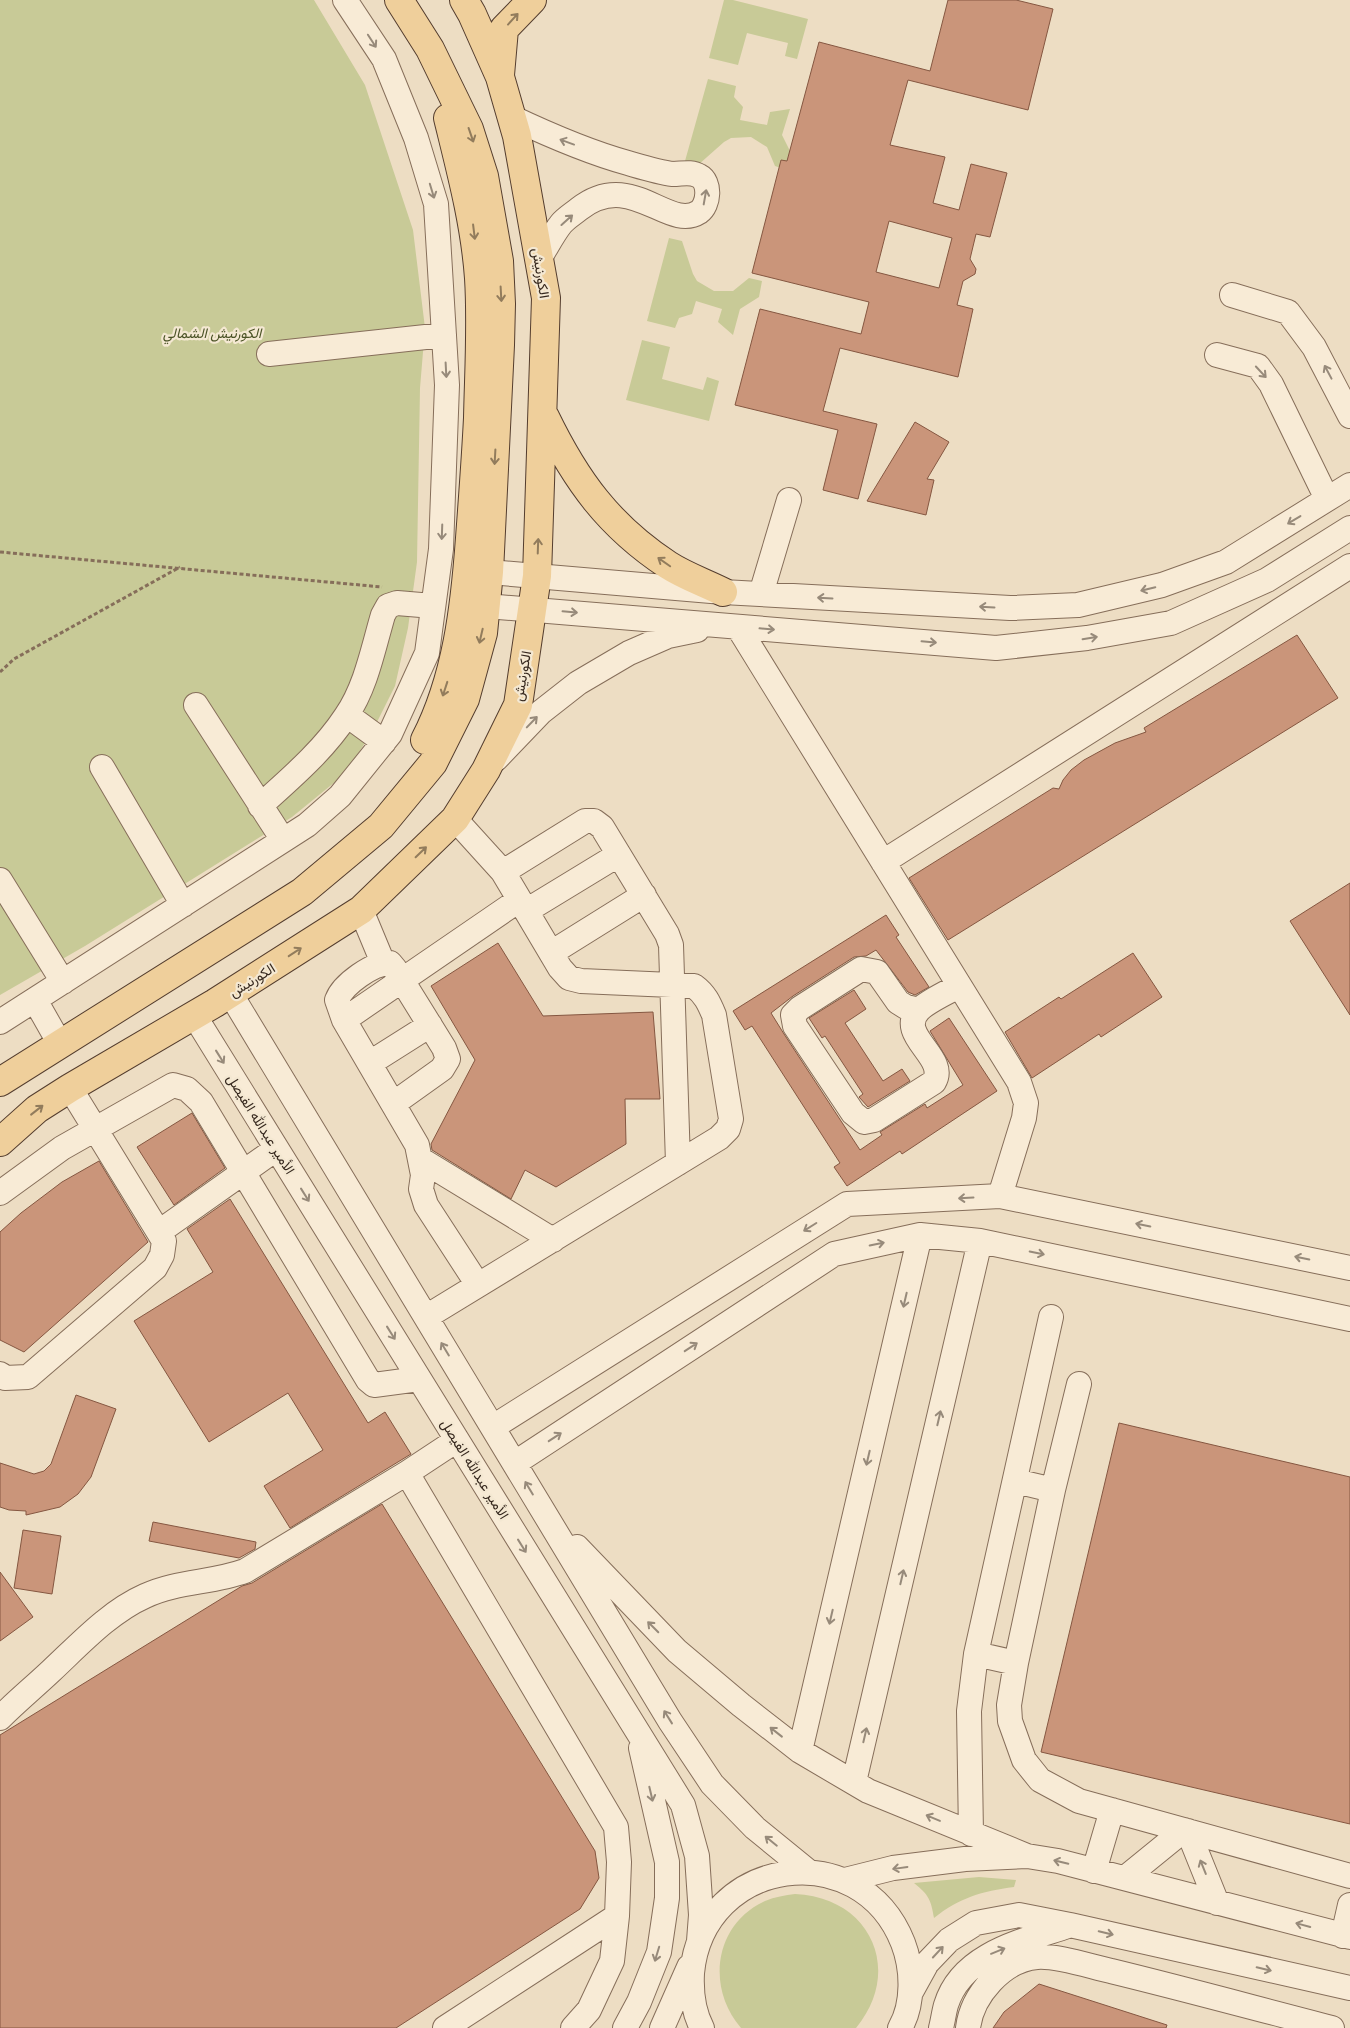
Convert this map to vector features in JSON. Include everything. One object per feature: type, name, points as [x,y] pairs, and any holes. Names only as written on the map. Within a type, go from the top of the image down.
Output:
[{"type":"main road","points":[[0,1082],[302,892],[381,826],[433,763],[465,699],[483,633],[490,572],[500,345],[499,261],[484,176],[469,129],[430,49],[399,0]]},
{"type":"main road","name":"الكورنيش","points":[[0,1142],[37,1109],[230,994],[361,910],[456,819],[486,770],[518,704],[534,609],[537,576],[546,298],[517,136],[500,77],[464,0]]},
{"type":"main road","points":[[500,77],[504,29],[532,0]]},
{"type":"main road","points":[[335,864],[379,811],[414,760],[436,719],[451,670],[465,604],[476,463],[480,332],[479,278],[470,213],[430,49]]},
{"type":"main road","points":[[543,413],[578,477],[629,536],[670,566],[723,592]]},
{"type":"street","points":[[0,1022],[307,825],[340,796],[390,734],[427,653],[441,539],[447,385],[436,204],[416,138],[384,59],[345,0]]},
{"type":"street","points":[[511,118],[556,138],[628,163],[674,174],[688,173],[699,175],[705,180],[706,200],[701,211],[688,218],[678,216],[630,195],[612,195],[587,203],[562,223],[539,259]]},
{"type":"street","points":[[620,195],[628,163]]},
{"type":"street","points":[[1232,295],[1288,312],[1314,347],[1350,416]]},
{"type":"street","points":[[269,354],[444,335]]},
{"type":"street","points":[[1217,355],[1258,366],[1271,384],[1327,499]]},
{"type":"street","points":[[490,572],[723,592],[1010,608],[1078,605],[1162,586],[1226,562],[1350,485]]},
{"type":"street","points":[[762,594],[789,500]]},
{"type":"street","points":[[486,606],[996,648],[1087,638],[1171,624],[1267,580],[1339,540],[1350,528]]},
{"type":"street","points":[[883,862],[1350,566]]},
{"type":"street","points":[[260,806],[316,754],[347,715],[364,678],[383,615],[388,606],[397,603],[433,606]]},
{"type":"street","points":[[486,770],[541,712],[578,683],[629,653],[660,640],[728,626]]},
{"type":"street","points":[[728,626],[883,862],[1018,1082],[1026,1103],[1024,1118],[1000,1196]]},
{"type":"street","points":[[196,705],[283,840]]},
{"type":"street","points":[[347,715],[384,742]]},
{"type":"street","points":[[102,767],[183,905]]},
{"type":"street","points":[[426,1317],[719,1138],[728,1129],[731,1119],[714,1015],[709,1002],[701,991],[694,986],[581,981],[569,978],[551,953],[502,872],[456,819]]},
{"type":"street","points":[[502,872],[585,820],[594,820],[602,827],[667,934],[671,945],[678,1163]]},
{"type":"street","points":[[344,1020],[401,979],[522,905],[618,854]]},
{"type":"street","points":[[0,880],[63,982]]},
{"type":"street","points":[[551,953],[644,896]]},
{"type":"street","points":[[361,910],[382,963]]},
{"type":"street","points":[[393,1104],[442,1069],[448,1059],[444,1048],[401,979],[390,963],[382,963],[348,983],[341,990],[337,1000],[344,1020],[370,1064],[393,1104],[417,1145],[423,1175],[421,1189],[426,1205],[478,1285]]},
{"type":"street","points":[[919,1010],[906,1007],[898,1002],[876,972],[861,968],[800,1008],[793,1015],[795,1026],[853,1113],[864,1122],[874,1120],[934,1082],[938,1076],[938,1069],[914,1029],[913,1021],[919,1010],[959,986]]},
{"type":"street","points":[[230,994],[670,1721],[712,1784],[755,1828],[809,1872]]},
{"type":"street","points":[[35,1000],[60,1044]]},
{"type":"street","name":"الأمير عبدالله الفيصل","points":[[194,1015],[683,1805],[697,1856],[701,1915],[691,1988],[697,2018],[702,2028]]},
{"type":"street","points":[[370,1064],[430,1025]]},
{"type":"street","points":[[0,1193],[62,1148],[173,1085],[187,1089],[201,1102],[368,1380],[374,1385],[419,1379]]},
{"type":"street","points":[[0,1374],[5,1378],[28,1377],[155,1268],[162,1255],[164,1241],[70,1088]]},
{"type":"street","points":[[159,1232],[276,1149]]},
{"type":"street","points":[[420,1159],[553,1240]]},
{"type":"street","points":[[493,1428],[847,1204],[1000,1196],[1350,1268]]},
{"type":"street","points":[[514,1463],[834,1254],[920,1236],[980,1241],[1350,1319]]},
{"type":"street","points":[[800,1751],[920,1236]]},
{"type":"street","points":[[854,1782],[980,1241]]},
{"type":"street","points":[[971,1834],[969,1711],[976,1654],[1051,1317]]},
{"type":"street","points":[[1080,1384],[1053,1490],[1016,1663],[1009,1705],[1016,1741],[1024,1760],[1040,1780],[1079,1801],[1350,1876]]},
{"type":"street","points":[[0,1718],[82,1642],[117,1613],[144,1596],[169,1587],[231,1576],[245,1571],[407,1473],[457,1440]]},
{"type":"street","points":[[407,1473],[616,1826],[619,1862],[617,1916],[612,1961],[589,2010],[573,2028]]},
{"type":"street","points":[[1014,1481],[1053,1490]]},
{"type":"street","points":[[544,1511],[677,1651],[741,1705],[800,1751],[868,1791],[1027,1856]]},
{"type":"street","points":[[976,1654],[1016,1663]]},
{"type":"street","points":[[626,2028],[639,2002],[659,1952],[667,1898],[667,1862],[636,1730]]},
{"type":"street","points":[[1094,1870],[1112,1810]]},
{"type":"street","points":[[1125,1878],[1186,1831]]},
{"type":"street","points":[[1186,1831],[1217,1903]]},
{"type":"street","points":[[845,1880],[902,1867],[965,1859],[1027,1856],[1094,1870],[1346,1937],[1350,1905]]},
{"type":"street","points":[[662,2028],[696,1949],[716,1911],[743,1888],[774,1875],[809,1872],[845,1880],[874,1899],[896,1925],[908,1957],[911,1992]]},
{"type":"street","points":[[902,2026],[911,1992],[927,1963],[949,1940],[976,1923],[1019,1915],[1350,1988]]},
{"type":"street","points":[[445,2028],[617,1916]]},
{"type":"street","points":[[941,2028],[946,2003],[962,1976],[986,1956],[1070,1925]]},
{"type":"street","points":[[1164,1984],[1176,1949]]},
{"type":"street","points":[[968,2028],[970,2015],[982,1993],[997,1976],[1016,1962],[1038,1956],[1063,1960],[1164,1984],[1332,2028]]},
{"type":"path","points":[[0,552],[386,587]]},
{"type":"path","points":[[0,672],[14,659],[180,567]]},
{"type":"green space","name":"الكورنيش الشمالي","points":[[0,0],[314,0],[365,85],[413,230],[425,328],[420,388],[417,562],[408,628],[395,686],[373,730],[346,773],[292,817],[85,946],[0,995]]},
{"type":"green space","points":[[724,0],[733,0],[808,19],[797,59],[785,56],[788,43],[747,33],[738,65],[709,58]]},
{"type":"green space","points":[[708,79],[736,86],[734,97],[743,107],[740,120],[767,125],[770,112],[790,109],[782,135],[792,155],[787,170],[775,166],[767,147],[751,137],[731,138],[698,165],[685,161]]},
{"type":"green space","points":[[669,238],[682,241],[697,281],[714,291],[733,291],[749,278],[762,281],[759,297],[740,309],[733,335],[718,322],[722,309],[696,301],[692,314],[679,318],[675,328],[647,321]]},
{"type":"green space","points":[[642,340],[670,347],[662,379],[703,390],[707,377],[719,381],[709,421],[626,400]]},
{"type":"green space","points":[[979,1877],[1016,1880],[1014,1887],[971,1896],[934,1918],[928,1898],[914,1883]]},
{"type":"green space","points":[[795,1894],[821,1898],[843,1908],[860,1922],[872,1940],[878,1961],[877,1983],[870,2006],[856,2028],[741,2028],[730,2012],[723,1995],[720,1976],[721,1958],[726,1941],[735,1925],[748,1911],[765,1901]]},
{"type":"building","points":[[948,0],[1016,0],[1053,9],[1028,110],[908,80],[890,145],[945,157],[933,203],[959,210],[971,164],[1007,173],[990,237],[976,234],[970,259],[976,269],[975,274],[963,281],[957,305],[973,309],[958,377],[840,348],[823,411],[877,424],[858,499],[823,490],[838,430],[735,405],[760,309],[861,334],[869,302],[752,273],[781,160],[787,161],[819,42],[930,71]],"holes":[[[889,221],[952,238],[939,288],[876,272]]]},
{"type":"building","points":[[915,422],[949,442],[927,479],[934,480],[926,515],[867,501]]},
{"type":"building","points":[[1297,635],[1338,698],[948,940],[909,878],[1053,788],[1059,789],[1071,770],[1084,760],[1115,743],[1146,732],[1144,728]]},
{"type":"building","points":[[1350,883],[1350,1015],[1290,921]]},
{"type":"building","points":[[886,915],[899,935],[896,937],[929,987],[915,995],[908,992],[876,950],[866,956],[854,957],[793,996],[771,1013],[784,1034],[860,1150],[882,1135],[880,1132],[925,1104],[927,1108],[963,1085],[930,1031],[949,1018],[997,1091],[902,1154],[900,1151],[847,1186],[834,1167],[840,1163],[752,1026],[745,1030],[733,1011]]},
{"type":"building","points":[[498,943],[543,1016],[653,1012],[660,1099],[625,1099],[626,1144],[556,1187],[525,1170],[511,1199],[432,1150],[431,1144],[475,1060],[431,986]]},
{"type":"building","points":[[1133,953],[1162,997],[1101,1037],[1099,1034],[1032,1078],[1005,1032]]},
{"type":"building","points":[[854,990],[866,1009],[845,1023],[883,1081],[902,1069],[910,1081],[868,1107],[859,1097],[863,1094],[825,1036],[822,1038],[809,1018]]},
{"type":"building","points":[[192,1113],[225,1168],[174,1205],[137,1147]]},
{"type":"building","points":[[99,1161],[148,1242],[24,1352],[0,1340],[0,1232],[21,1213],[62,1182]]},
{"type":"building","points":[[230,1199],[368,1423],[385,1412],[411,1454],[290,1528],[264,1486],[323,1450],[288,1393],[209,1442],[134,1321],[213,1272],[187,1229]]},
{"type":"building","points":[[76,1395],[116,1409],[91,1477],[78,1494],[60,1507],[26,1515],[26,1511],[9,1510],[0,1507],[0,1463],[34,1474],[44,1471],[51,1464]]},
{"type":"building","points":[[1119,1423],[1350,1477],[1350,1824],[1041,1752]]},
{"type":"building","points":[[382,1504],[595,1851],[599,1878],[580,1909],[396,2028],[0,2028],[0,1735],[242,1586],[252,1583]]},
{"type":"building","points":[[153,1522],[256,1542],[255,1549],[239,1558],[149,1541]]},
{"type":"building","points":[[23,1530],[61,1536],[52,1594],[14,1588]]},
{"type":"building","points":[[0,1572],[33,1617],[0,1641]]},
{"type":"building","points":[[1039,1984],[1167,2025],[1166,2028],[993,2028],[1004,2012]]}]
